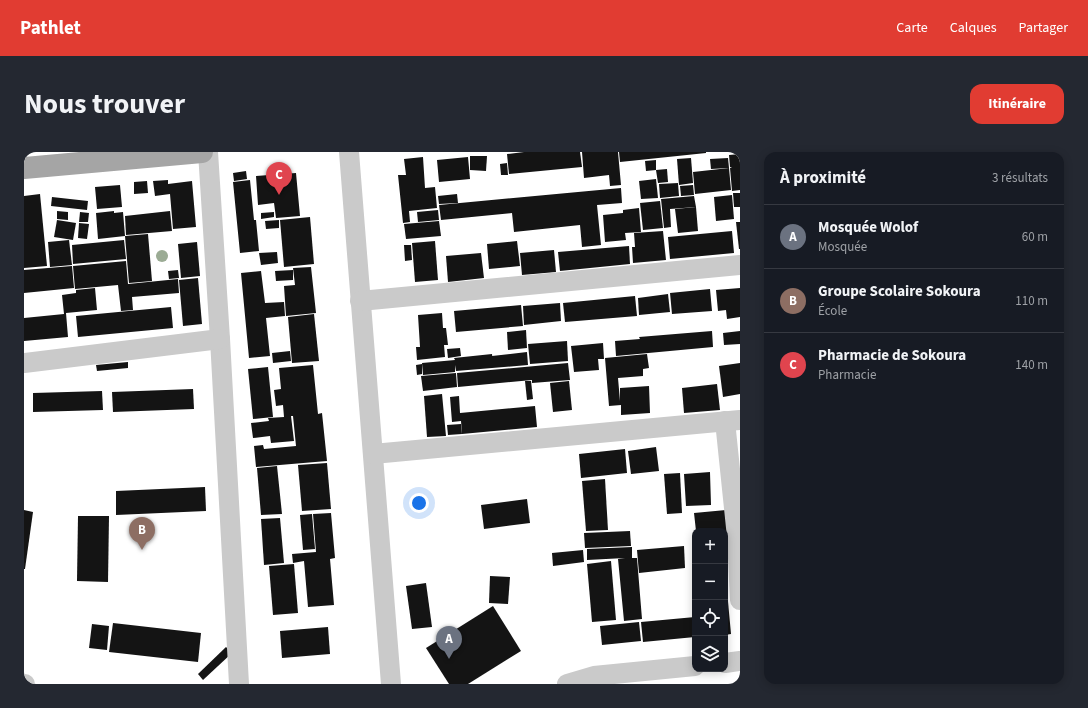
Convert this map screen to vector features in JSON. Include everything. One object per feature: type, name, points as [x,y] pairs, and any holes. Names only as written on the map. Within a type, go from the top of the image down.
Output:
[{"type":"main road","points":[[24,168],[202,152]]},
{"type":"street","points":[[208,152],[239,684]]},
{"type":"street","points":[[349,152],[391,684]]},
{"type":"street","points":[[360,301],[740,265]]},
{"type":"street","points":[[24,363],[220,339]]},
{"type":"street","points":[[373,454],[733,420],[740,600]]},
{"type":"street","points":[[728,663],[740,661]]},
{"type":"street","points":[[567,684],[594,676],[692,666]]},
{"type":"building","points":[[524,152],[580,152],[582,167],[509,174],[507,154]]},
{"type":"building","points":[[582,152],[618,152],[621,185],[610,186],[609,175],[584,178]]},
{"type":"building","points":[[619,152],[706,152],[706,153],[620,162]]},
{"type":"building","points":[[740,154],[740,190],[732,191],[730,168],[732,168],[730,167],[729,155]]},
{"type":"building","points":[[470,156],[487,156],[486,171],[470,170]]},
{"type":"building","points":[[423,157],[425,188],[435,187],[437,208],[409,211],[410,222],[403,223],[398,175],[406,175],[404,159]]},
{"type":"building","points":[[468,157],[470,179],[439,182],[437,160]]},
{"type":"building","points":[[691,158],[693,183],[679,185],[677,159]]},
{"type":"building","points":[[728,158],[729,168],[711,169],[710,159]]},
{"type":"building","points":[[656,160],[656,170],[646,171],[645,161]]},
{"type":"building","points":[[507,163],[508,175],[501,175],[500,164]]},
{"type":"building","points":[[729,168],[731,190],[695,194],[693,172]]},
{"type":"building","points":[[667,169],[668,182],[658,183],[656,170]]},
{"type":"building","points":[[246,171],[247,179],[234,181],[233,173]]},
{"type":"building","points":[[296,173],[300,216],[276,218],[274,203],[258,205],[256,176]]},
{"type":"building","points":[[656,179],[658,198],[641,199],[639,181]]},
{"type":"building","points":[[168,180],[168,184],[192,181],[196,227],[173,229],[170,194],[155,196],[153,181]]},
{"type":"building","points":[[250,180],[259,251],[240,253],[233,182]]},
{"type":"building","points":[[147,181],[148,193],[134,194],[134,182]]},
{"type":"building","points":[[678,183],[679,196],[660,198],[659,184]]},
{"type":"building","points":[[120,185],[122,207],[97,209],[95,187]]},
{"type":"building","points":[[693,185],[694,195],[681,196],[680,186]]},
{"type":"building","points":[[621,188],[622,203],[597,205],[601,245],[582,247],[580,225],[514,232],[512,213],[441,220],[439,205]]},
{"type":"building","points":[[733,193],[740,193],[740,207],[734,207]]},
{"type":"building","points":[[40,194],[47,266],[24,268],[24,196]]},
{"type":"building","points":[[457,194],[458,203],[439,204],[438,196]]},
{"type":"building","points":[[732,195],[734,219],[716,221],[714,197]]},
{"type":"building","points":[[694,196],[696,207],[670,209],[671,227],[664,228],[661,199]]},
{"type":"building","points":[[52,197],[88,201],[87,210],[51,206]]},
{"type":"building","points":[[660,201],[663,228],[643,230],[640,203]]},
{"type":"building","points":[[696,207],[698,231],[678,233],[675,209]]},
{"type":"building","points":[[639,208],[641,232],[625,233],[626,240],[605,242],[603,215],[623,213],[623,210]]},
{"type":"building","points":[[438,210],[439,220],[418,222],[417,212]]},
{"type":"building","points":[[57,211],[68,212],[68,220],[57,219]]},
{"type":"building","points":[[114,211],[114,213],[123,212],[125,236],[98,239],[96,213]]},
{"type":"building","points":[[170,211],[172,231],[126,235],[125,216]]},
{"type":"building","points":[[80,212],[89,213],[88,222],[79,222]]},
{"type":"building","points":[[274,212],[274,217],[261,219],[261,213]]},
{"type":"building","points":[[310,217],[314,264],[284,267],[280,220]]},
{"type":"building","points":[[57,220],[76,223],[73,240],[54,237]]},
{"type":"building","points":[[279,220],[279,228],[266,229],[265,221]]},
{"type":"building","points":[[439,221],[441,236],[406,239],[404,224]]},
{"type":"building","points":[[736,222],[740,222],[740,249],[739,249]]},
{"type":"building","points":[[79,223],[89,224],[87,239],[78,238]]},
{"type":"building","points":[[663,231],[666,260],[633,263],[632,247],[635,247],[634,233]]},
{"type":"building","points":[[732,231],[734,253],[670,259],[668,237]]},
{"type":"building","points":[[148,234],[152,281],[129,283],[125,236]]},
{"type":"building","points":[[69,240],[72,265],[50,267],[48,242]]},
{"type":"building","points":[[124,240],[126,259],[73,264],[72,245]]},
{"type":"building","points":[[435,241],[438,280],[415,282],[412,243]]},
{"type":"building","points":[[517,241],[520,266],[489,269],[487,244]]},
{"type":"building","points":[[197,242],[200,276],[181,278],[178,244]]},
{"type":"building","points":[[404,245],[411,245],[412,260],[405,261]]},
{"type":"building","points":[[629,246],[630,264],[560,271],[558,252]]},
{"type":"building","points":[[554,250],[556,272],[522,275],[520,253]]},
{"type":"building","points":[[277,252],[278,263],[261,265],[259,253]]},
{"type":"building","points":[[481,253],[484,278],[448,282],[446,256]]},
{"type":"building","points":[[126,261],[128,284],[178,279],[179,293],[132,297],[133,310],[121,311],[118,285],[75,289],[73,266]]},
{"type":"building","points":[[72,266],[74,288],[24,293],[24,270]]},
{"type":"building","points":[[311,267],[316,313],[286,316],[284,286],[295,285],[293,268]]},
{"type":"building","points":[[178,270],[179,278],[169,279],[168,271]]},
{"type":"building","points":[[293,270],[293,280],[276,281],[275,271]]},
{"type":"building","points":[[261,271],[265,303],[284,302],[285,316],[266,318],[270,356],[249,358],[241,273]]},
{"type":"building","points":[[198,278],[202,324],[183,326],[179,280]]},
{"type":"building","points":[[95,288],[97,310],[66,313],[68,337],[24,341],[24,318],[64,314],[62,295],[76,293],[76,290]]},
{"type":"building","points":[[740,288],[740,317],[727,319],[726,310],[718,311],[716,290]]},
{"type":"building","points":[[710,289],[712,311],[672,314],[670,293]]},
{"type":"building","points":[[668,294],[670,312],[639,315],[638,298]]},
{"type":"building","points":[[635,296],[637,316],[565,322],[563,303]]},
{"type":"building","points":[[560,303],[561,321],[524,325],[523,306]]},
{"type":"building","points":[[521,305],[523,326],[456,332],[454,311]]},
{"type":"building","points":[[171,307],[173,328],[78,337],[76,316]]},
{"type":"building","points":[[442,313],[443,328],[446,328],[448,345],[444,345],[445,357],[417,360],[416,347],[420,347],[418,315]]},
{"type":"building","points":[[314,314],[319,361],[292,363],[288,317]]},
{"type":"building","points":[[526,330],[527,348],[508,350],[507,332]]},
{"type":"building","points":[[712,331],[713,347],[616,356],[615,341],[640,339],[639,337]]},
{"type":"building","points":[[740,331],[740,344],[724,345],[723,333]]},
{"type":"building","points":[[567,341],[568,361],[530,364],[528,344]]},
{"type":"building","points":[[603,343],[604,359],[598,359],[599,370],[574,372],[571,346]]},
{"type":"building","points":[[460,348],[461,356],[448,358],[447,349]]},
{"type":"building","points":[[290,351],[291,361],[273,363],[272,353]]},
{"type":"building","points":[[527,352],[528,365],[456,371],[455,365],[455,372],[423,375],[422,363],[455,360],[454,358],[492,354],[492,356]]},
{"type":"building","points":[[647,354],[649,368],[643,369],[643,376],[618,378],[620,401],[620,388],[649,386],[650,413],[621,415],[621,405],[609,406],[605,358]]},
{"type":"building","points":[[128,362],[128,368],[97,371],[96,365]]},
{"type":"building","points":[[568,363],[570,380],[532,383],[532,380],[458,387],[457,373]]},
{"type":"building","points":[[740,363],[740,394],[723,397],[719,366]]},
{"type":"building","points":[[422,364],[422,374],[417,375],[416,365]]},
{"type":"building","points":[[313,365],[318,414],[322,413],[327,461],[256,467],[254,446],[263,445],[264,449],[296,446],[293,416],[291,416],[294,441],[271,443],[270,436],[253,438],[251,423],[269,421],[268,418],[284,417],[283,405],[276,406],[274,390],[281,389],[279,368]]},
{"type":"building","points":[[268,367],[273,417],[253,419],[248,369]]},
{"type":"building","points":[[456,373],[457,387],[423,391],[421,376]]},
{"type":"building","points":[[525,381],[531,381],[533,399],[527,400]]},
{"type":"building","points":[[569,381],[572,410],[553,412],[550,383]]},
{"type":"building","points":[[717,384],[720,410],[684,413],[682,388]]},
{"type":"building","points":[[193,389],[194,409],[113,412],[112,392]]},
{"type":"building","points":[[102,391],[103,410],[33,412],[33,393]]},
{"type":"building","points":[[442,394],[446,436],[427,437],[424,396]]},
{"type":"building","points":[[459,396],[460,413],[535,406],[537,427],[462,434],[461,421],[452,422],[450,397]]},
{"type":"building","points":[[461,424],[462,434],[448,435],[447,425]]},
{"type":"building","points":[[656,447],[659,471],[631,474],[628,451]]},
{"type":"building","points":[[625,449],[627,473],[581,478],[579,454]]},
{"type":"building","points":[[327,463],[331,509],[302,511],[298,465]]},
{"type":"building","points":[[277,466],[282,514],[261,515],[257,468]]},
{"type":"building","points":[[710,472],[711,505],[686,506],[684,474]]},
{"type":"building","points":[[680,473],[682,513],[667,514],[664,474]]},
{"type":"building","points":[[605,479],[608,530],[586,531],[582,481]]},
{"type":"building","points":[[205,487],[206,511],[116,515],[116,491]]},
{"type":"building","points":[[527,499],[530,523],[484,529],[481,505]]},
{"type":"building","points":[[24,510],[33,512],[25,569],[24,569]]},
{"type":"building","points":[[726,510],[728,528],[696,528],[694,513]]},
{"type":"building","points":[[331,513],[335,558],[330,559],[334,605],[308,607],[304,561],[293,563],[292,554],[316,552],[313,514]]},
{"type":"building","points":[[312,514],[315,549],[303,550],[300,515]]},
{"type":"building","points":[[78,516],[109,516],[108,582],[77,581]]},
{"type":"building","points":[[280,518],[284,563],[264,565],[261,519]]},
{"type":"building","points":[[630,531],[631,546],[585,548],[584,533]]},
{"type":"building","points":[[684,546],[685,568],[639,573],[637,550]]},
{"type":"building","points":[[632,547],[632,558],[637,558],[642,619],[624,621],[618,559],[625,558],[587,560],[587,549]]},
{"type":"building","points":[[583,550],[584,562],[553,566],[552,553]]},
{"type":"building","points":[[611,561],[616,620],[592,622],[587,564]]},
{"type":"building","points":[[294,564],[298,613],[273,615],[269,566]]},
{"type":"building","points":[[490,576],[510,577],[508,604],[489,603]]},
{"type":"building","points":[[426,583],[432,627],[412,629],[406,586]]},
{"type":"building","points":[[728,602],[731,634],[728,634]]},
{"type":"building","points":[[493,606],[521,651],[468,684],[449,684],[426,648]]},
{"type":"building","points":[[692,617],[692,637],[643,642],[641,622]]},
{"type":"building","points":[[639,622],[641,641],[602,645],[600,626]]},
{"type":"building","points":[[113,623],[201,633],[198,662],[109,652]]},
{"type":"building","points":[[92,624],[109,626],[107,650],[89,648]]},
{"type":"building","points":[[328,627],[330,654],[282,658],[280,631]]},
{"type":"building","points":[[226,647],[232,653],[203,680],[198,674]]},
{"type":"place","name":"Pharmacie de Sokoura","points":[[279,195]]},
{"type":"place","name":"Groupe Scolaire Sokoura","points":[[142,550]]},
{"type":"place","name":"Mosquée Wolof","points":[[449,659]]}]
